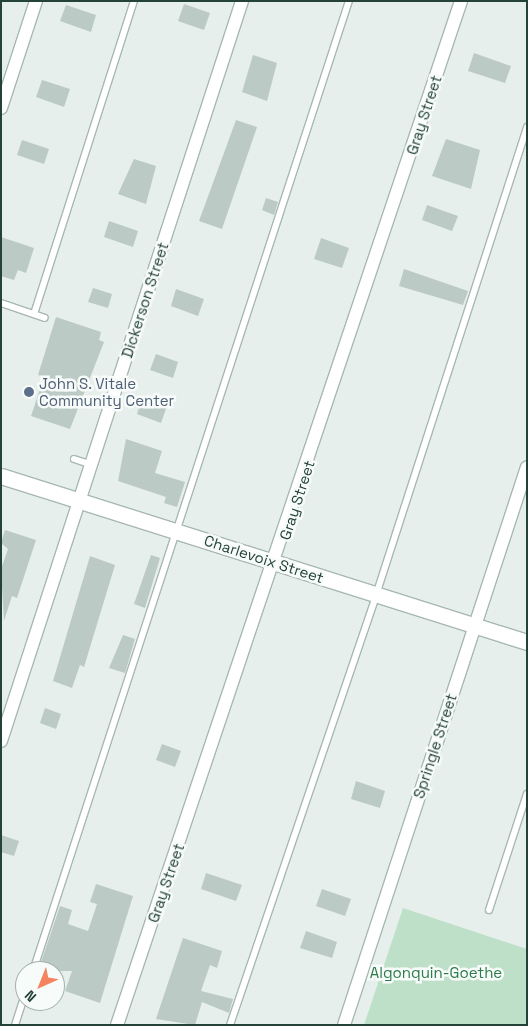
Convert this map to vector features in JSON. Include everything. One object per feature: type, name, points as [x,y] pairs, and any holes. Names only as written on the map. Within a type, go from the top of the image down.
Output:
[{"type":"street","points":[[1,108],[36,1]]},
{"type":"street","name":"Dickerson Street","points":[[1,741],[242,1]]},
{"type":"street","name":"Gray Street","points":[[117,1025],[276,562],[461,1]]},
{"type":"street","name":"Springle Street","points":[[344,1025],[527,467]]},
{"type":"street","name":"Charlevoix Street","points":[[1,476],[527,642]]},
{"type":"lane","points":[[34,314],[134,1]]},
{"type":"lane","points":[[36,961],[350,1]]},
{"type":"lane","points":[[230,1025],[376,595],[527,127]]},
{"type":"lane","points":[[1,303],[46,318]]},
{"type":"lane","points":[[74,459],[92,465]]},
{"type":"lane","points":[[489,910],[527,794]]},
{"type":"lane","points":[[15,1025],[20,1011]]},
{"type":"green space","name":"Algonquin-Goethe","points":[[403,908],[527,949],[527,1025],[364,1025]]},
{"type":"building","points":[[184,4],[210,13],[204,30],[178,21]]},
{"type":"building","points":[[66,5],[96,15],[91,32],[60,21]]},
{"type":"building","points":[[474,53],[511,66],[505,83],[468,71]]},
{"type":"building","points":[[253,55],[277,63],[267,101],[242,92]]},
{"type":"building","points":[[42,80],[70,89],[64,107],[36,97]]},
{"type":"building","points":[[236,120],[257,127],[222,229],[199,221]]},
{"type":"building","points":[[446,139],[480,150],[471,189],[432,176]]},
{"type":"building","points":[[22,140],[49,149],[44,164],[17,155]]},
{"type":"building","points":[[134,159],[156,166],[146,204],[118,194]]},
{"type":"building","points":[[266,198],[278,202],[274,215],[262,210]]},
{"type":"building","points":[[427,205],[458,216],[452,231],[422,220]]},
{"type":"building","points":[[109,221],[138,231],[133,247],[104,237]]},
{"type":"building","points":[[1,237],[34,248],[26,273],[18,270],[14,280],[1,276]]},
{"type":"building","points":[[321,238],[349,248],[342,268],[314,259]]},
{"type":"building","points":[[404,269],[468,291],[463,305],[399,286]]},
{"type":"building","points":[[93,288],[112,294],[108,308],[88,302]]},
{"type":"building","points":[[176,289],[204,299],[198,316],[171,306]]},
{"type":"building","points":[[56,317],[101,332],[99,340],[104,342],[70,429],[31,416],[44,377],[38,375]]},
{"type":"building","points":[[156,354],[178,362],[173,378],[150,370]]},
{"type":"building","points":[[142,398],[167,406],[161,423],[137,414]]},
{"type":"building","points":[[126,439],[162,451],[155,473],[185,482],[177,507],[164,503],[166,497],[118,481]]},
{"type":"building","points":[[5,530],[36,540],[17,598],[12,596],[4,621],[1,569],[8,549],[1,543]]},
{"type":"building","points":[[151,555],[160,558],[145,608],[134,604]]},
{"type":"building","points":[[90,556],[115,565],[84,667],[80,665],[72,688],[53,681]]},
{"type":"building","points":[[123,635],[135,639],[125,673],[109,668]]},
{"type":"building","points":[[45,708],[61,714],[56,729],[40,723]]},
{"type":"building","points":[[162,744],[181,751],[175,767],[156,760]]},
{"type":"building","points":[[356,781],[385,791],[380,808],[351,799]]},
{"type":"building","points":[[1,835],[19,841],[14,856],[1,852]]},
{"type":"building","points":[[206,873],[242,885],[236,901],[201,889]]},
{"type":"building","points":[[96,884],[133,896],[100,1003],[65,991],[72,971],[65,971],[65,961],[41,961],[60,906],[72,910],[68,924],[88,931],[97,904],[90,902]]},
{"type":"building","points":[[322,889],[351,899],[345,916],[316,906]]},
{"type":"building","points":[[306,931],[337,942],[332,958],[300,948]]},
{"type":"building","points":[[183,938],[222,951],[217,968],[210,965],[201,991],[233,999],[229,1013],[202,1002],[195,1025],[156,1019]]},
{"type":"place","name":"John S. Vitale Community Center","points":[[29,392]]}]
